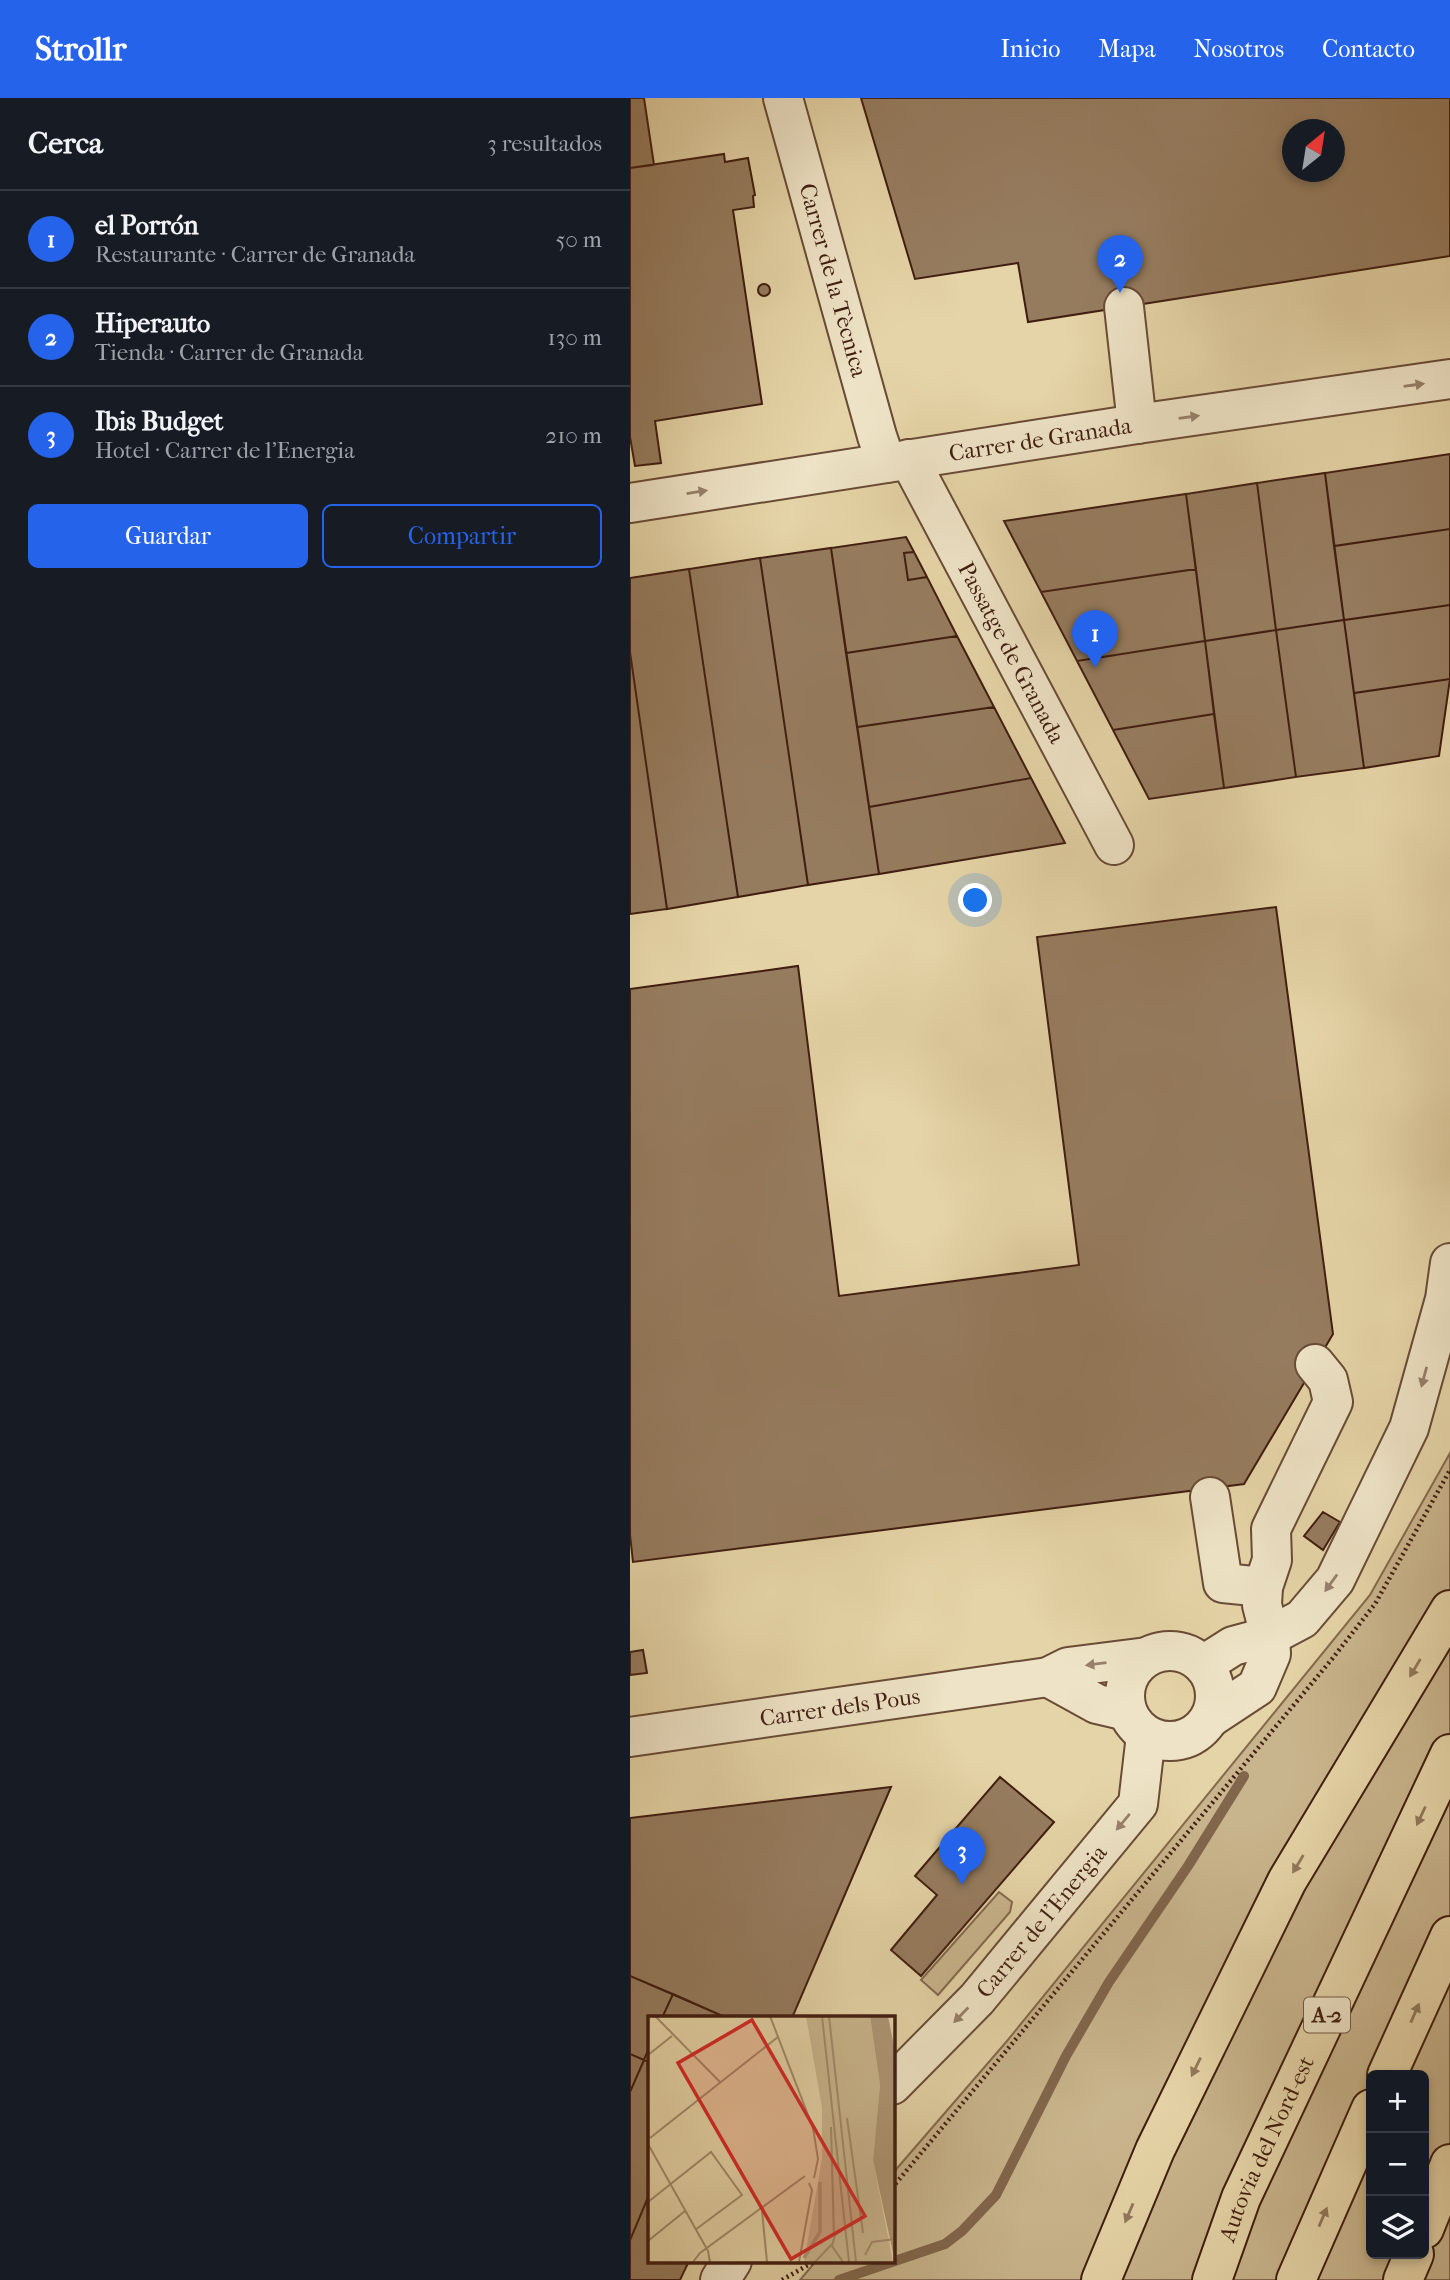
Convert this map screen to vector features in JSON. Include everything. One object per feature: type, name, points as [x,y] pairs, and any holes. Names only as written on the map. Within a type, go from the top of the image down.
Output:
[{"type":"highway","points":[[1101,2280],[1155,2150],[1287,1881],[1450,1610]]},
{"type":"highway","name":"Autovia del Nord-est","points":[[1212,2280],[1241,2198],[1450,1754]]},
{"type":"highway","points":[[1389,2070],[1450,1936]]},
{"type":"highway","points":[[1296,2280],[1366,2120]]},
{"type":"highway","points":[[1429,2216],[1450,2164]]},
{"type":"highway","points":[[1403,2280],[1412,2259]]},
{"type":"street","name":"Carrer de la Tècnica","points":[[783,98],[873,423],[898,461]]},
{"type":"street","points":[[1124,307],[1138,424]]},
{"type":"street","name":"Carrer de Granada","points":[[630,503],[1138,424],[1450,379]]},
{"type":"street","name":"Passatge de Granada","points":[[898,461],[1114,845]]},
{"type":"street","points":[[1203,1665],[1233,1646],[1270,1636],[1302,1619],[1335,1580],[1409,1429],[1445,1300],[1450,1263]]},
{"type":"street","points":[[1210,1718],[1257,1687],[1270,1654],[1270,1636],[1262,1605],[1263,1587],[1272,1560],[1271,1529],[1333,1402],[1328,1380],[1315,1364]]},
{"type":"street","points":[[1210,1497],[1223,1583],[1263,1587]]},
{"type":"street","points":[[1048,1677],[1137,1723],[1161,1741],[1175,1742],[1189,1738],[1201,1730],[1215,1705],[1211,1676],[1203,1665],[1191,1656],[1177,1651],[1162,1651],[1147,1657]]},
{"type":"street","name":"Carrer dels Pous","points":[[630,1737],[1048,1677],[1068,1667],[1147,1657]]},
{"type":"street","name":"Carrer de l'Energia","points":[[894,2083],[976,1998],[1138,1804],[1137,1723],[1124,1696],[1127,1680],[1135,1667],[1147,1657]]},
{"type":"street","points":[[720,2280],[731,2262]]},
{"type":"path","points":[[894,2186],[1366,1615],[1450,1470]]},
{"type":"path","points":[[782,2280],[813,2262]]},
{"type":"shaded area","points":[[1450,1453],[1450,2280],[800,2280],[815,2262],[894,2262],[894,2172],[1007,2041],[1370,1595]]},
{"type":"shaded area","points":[[999,1892],[1012,1902],[1010,1912],[938,1995],[921,1980]]},
{"type":"building","points":[[630,98],[644,98],[654,165],[630,168]]},
{"type":"building","points":[[861,98],[1450,98],[1450,256],[1028,322],[1018,263],[915,279]]},
{"type":"building","points":[[724,154],[725,162],[748,158],[755,195],[754,207],[733,210],[762,404],[655,421],[661,463],[635,466],[630,437],[630,168]]},
{"type":"building","points":[[759,285],[769,285],[769,295],[759,295]]},
{"type":"building","points":[[1450,454],[1450,529],[1334,546],[1325,473]]},
{"type":"building","points":[[1325,473],[1344,620],[1276,630],[1257,483]]},
{"type":"building","points":[[1257,483],[1276,630],[1205,641],[1186,494]]},
{"type":"building","points":[[1186,494],[1196,569],[1041,592],[1004,521]]},
{"type":"building","points":[[1450,529],[1450,605],[1344,620],[1334,546]]},
{"type":"building","points":[[906,537],[914,552],[904,553],[908,580],[927,577],[957,636],[846,653],[831,548]]},
{"type":"building","points":[[831,548],[879,874],[808,885],[760,558]]},
{"type":"building","points":[[914,552],[927,577],[908,580],[904,553]]},
{"type":"building","points":[[760,558],[808,885],[738,897],[689,569]]},
{"type":"building","points":[[689,569],[738,897],[667,909],[630,652],[630,578]]},
{"type":"building","points":[[1196,569],[1205,641],[1077,661],[1041,592]]},
{"type":"building","points":[[1450,605],[1450,679],[1354,693],[1344,620]]},
{"type":"building","points":[[1344,620],[1364,768],[1296,777],[1276,630]]},
{"type":"building","points":[[1276,630],[1296,777],[1224,788],[1205,641]]},
{"type":"building","points":[[957,636],[994,707],[857,727],[846,653]]},
{"type":"building","points":[[1205,641],[1214,714],[1113,730],[1077,661]]},
{"type":"building","points":[[630,652],[667,909],[630,914]]},
{"type":"building","points":[[1450,679],[1439,756],[1364,768],[1354,693]]},
{"type":"building","points":[[994,707],[1031,778],[869,807],[857,727]]},
{"type":"building","points":[[1214,714],[1224,788],[1149,799],[1113,730]]},
{"type":"building","points":[[1031,778],[1065,843],[879,874],[869,807]]},
{"type":"building","points":[[1276,907],[1333,1334],[1244,1484],[633,1562],[630,1535],[630,989],[798,966],[839,1296],[1079,1265],[1037,937]]},
{"type":"building","points":[[1323,1512],[1340,1522],[1323,1550],[1304,1536]]},
{"type":"building","points":[[643,1650],[647,1673],[630,1675],[630,1652]]},
{"type":"building","points":[[1000,1777],[1054,1822],[921,1976],[891,1950],[937,1895],[915,1876]]},
{"type":"building","points":[[891,1787],[793,2016],[722,2016],[630,1976],[630,1818]]},
{"type":"building","points":[[630,1976],[673,1994],[663,2016],[648,2016],[648,2050],[644,2060],[630,2054]]},
{"type":"building","points":[[673,1994],[722,2016],[663,2016]]},
{"type":"building","points":[[630,2054],[644,2060],[630,2092]]},
{"type":"building","points":[[644,2060],[648,2062],[648,2197],[630,2240],[630,2092]]},
{"type":"building","points":[[648,2197],[648,2262],[689,2262],[680,2280],[630,2280],[630,2240]]},
{"type":"waterway","points":[[894,2261],[945,2244],[962,2231],[996,2195],[1066,2056],[1109,1982],[1188,1866],[1244,1776]]},
{"type":"waterway","points":[[839,2280],[892,2262]]},
{"type":"place","name":"Hiperauto","points":[[1120,293]]},
{"type":"place","name":"el Porrón","points":[[1095,668]]},
{"type":"place","name":"Ibis Budget","points":[[962,1885]]}]
